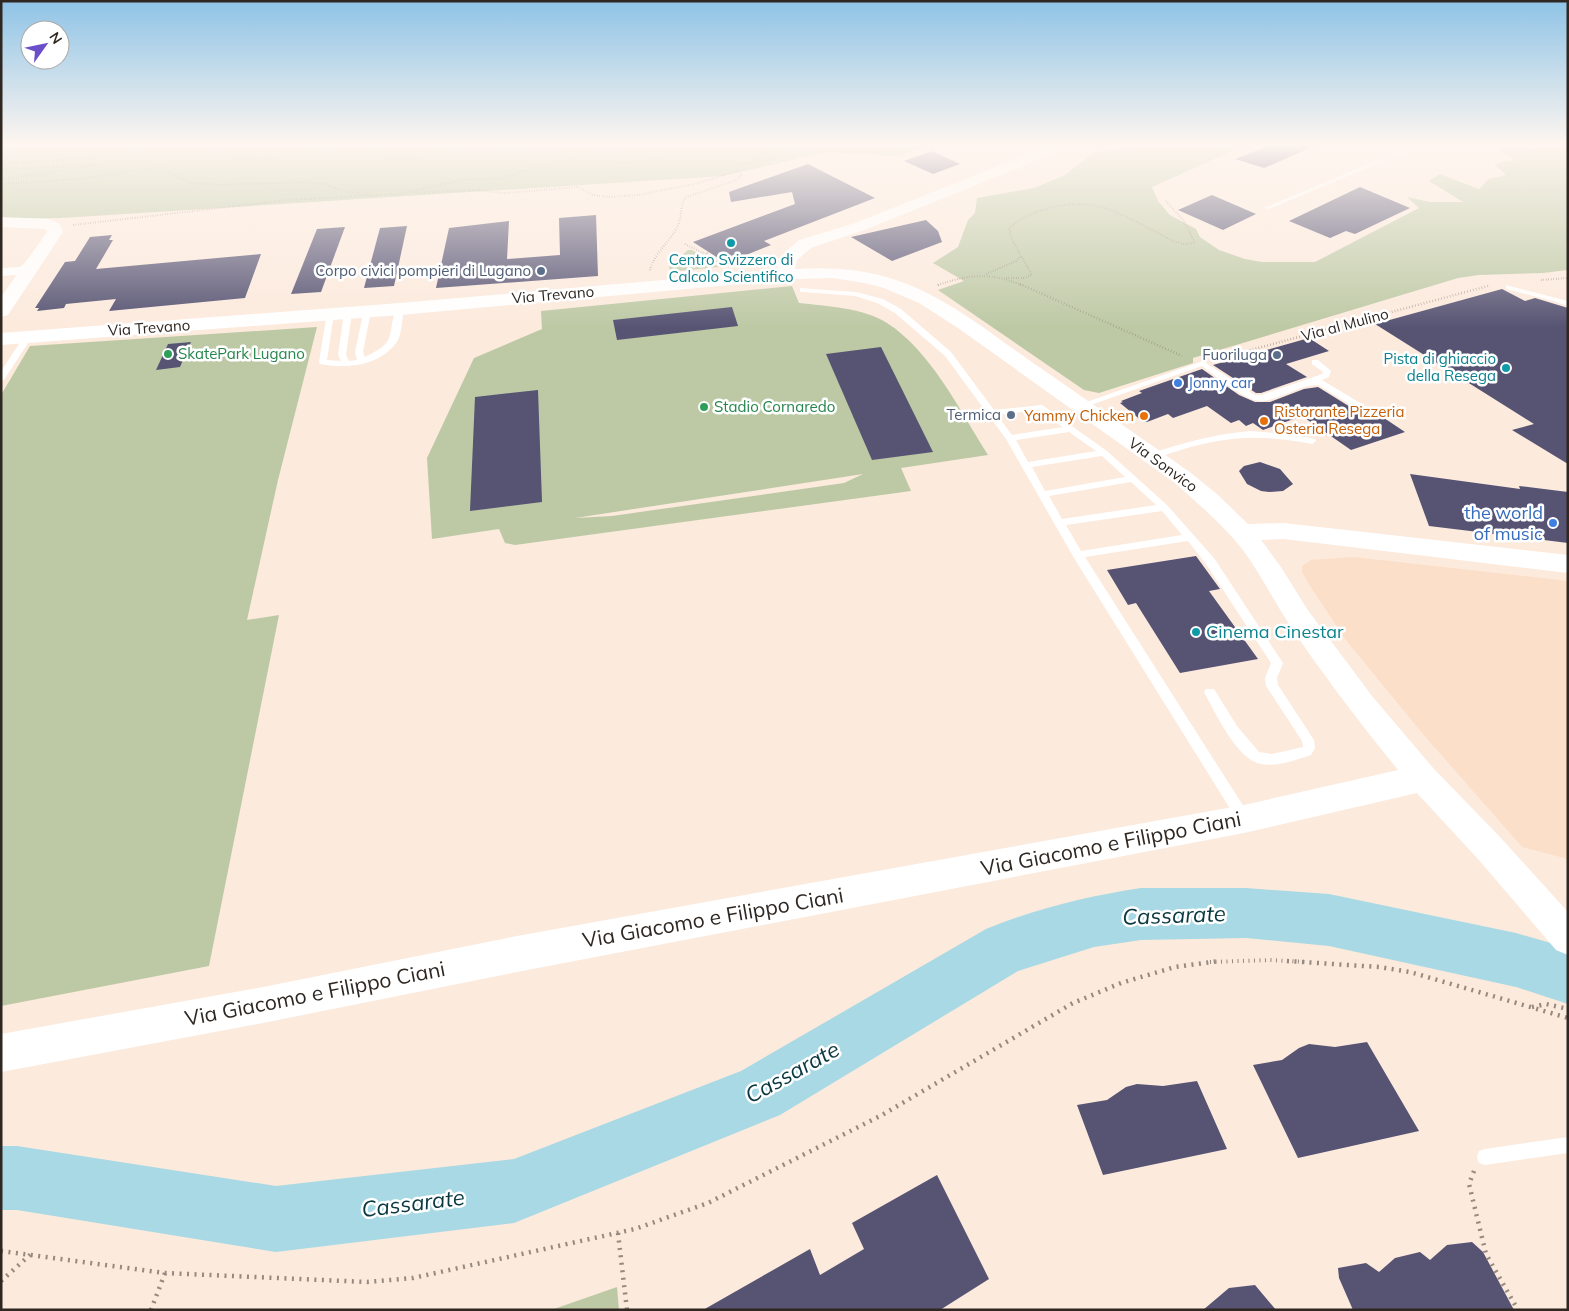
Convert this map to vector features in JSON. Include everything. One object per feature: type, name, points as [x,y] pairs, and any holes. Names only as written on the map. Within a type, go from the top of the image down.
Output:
[{"type":"main road","points":[[787,274],[786,265],[790,257],[805,244],[861,226],[913,205]]},
{"type":"main road","points":[[1,222],[36,222],[54,227],[55,232],[42,254],[1,311]]},
{"type":"main road","name":"Via Sonvico","points":[[787,274],[832,273],[865,278],[890,284],[916,294],[966,324],[1152,456],[1210,501],[1242,533]]},
{"type":"main road","name":"Via Trevano","points":[[1,339],[400,309],[787,274]]},
{"type":"main road","points":[[1242,533],[1284,531],[1568,564]]},
{"type":"main road","points":[[1242,533],[1272,573],[1298,616],[1362,704],[1423,778],[1533,897],[1568,938]]},
{"type":"main road","name":"Via Giacomo e Filippo Ciani","points":[[1,1053],[263,1006],[527,952],[1244,819],[1423,778]]},
{"type":"street","points":[[1,272],[24,271],[42,254]]},
{"type":"lane","points":[[1267,208],[1274,205]]},
{"type":"lane","points":[[1509,287],[1568,304]]},
{"type":"lane","points":[[803,290],[856,294],[880,301],[898,311],[948,354],[1010,438],[1078,555],[1244,819]]},
{"type":"lane","points":[[330,314],[322,362],[346,364],[362,362],[384,351],[395,338],[400,309]]},
{"type":"lane","points":[[362,362],[358,352],[367,311]]},
{"type":"lane","points":[[346,364],[342,355],[348,313]]},
{"type":"lane","points":[[1,378],[28,337]]},
{"type":"lane","name":"Via al Mulino","points":[[1313,381],[1326,375],[1327,371],[1315,362]]},
{"type":"lane","points":[[1079,406],[1202,364],[1248,395],[1258,398],[1313,381],[1327,385],[1372,414]]},
{"type":"lane","points":[[992,413],[1039,407],[1104,453],[1164,507],[1210,561],[1276,663],[1271,678],[1272,686],[1308,740],[1309,748],[1307,751],[1267,759],[1252,755],[1210,692]]},
{"type":"lane","points":[[1010,438],[1071,429]]},
{"type":"lane","points":[[1152,456],[1208,438],[1238,434],[1266,433],[1312,441]]},
{"type":"lane","points":[[1026,465],[1104,453]]},
{"type":"lane","points":[[1044,494],[1131,479]]},
{"type":"lane","points":[[1059,522],[1164,507]]},
{"type":"lane","points":[[1078,555],[1190,537]]},
{"type":"lane","points":[[1485,1157],[1568,1145]]},
{"type":"path","points":[[54,227],[105,223],[247,205]]},
{"type":"path","points":[[650,274],[653,258],[677,228],[681,205]]},
{"type":"path","points":[[983,275],[1006,278],[1028,277],[1032,275],[1021,256],[1009,228],[1014,222],[1033,213],[1080,205]]},
{"type":"path","points":[[1084,205],[1108,209],[1173,241],[1184,244],[1195,242],[1183,220],[1170,205]]},
{"type":"path","points":[[685,244],[692,246],[724,266]]},
{"type":"path","points":[[705,254],[709,252]]},
{"type":"path","points":[[916,294],[952,280],[983,275],[1021,256]]},
{"type":"path","points":[[1006,278],[1202,364]]},
{"type":"path","name":"Via al Mulino","points":[[1202,364],[1488,286]]},
{"type":"path","points":[[1,1251],[165,1273],[367,1282],[413,1278],[635,1229],[708,1203],[882,1115],[1072,1003],[1121,983],[1175,967],[1220,961],[1270,960],[1379,967],[1410,972],[1568,1018]]},
{"type":"path","points":[[1532,1008],[1541,1004],[1550,1004],[1568,1009]]},
{"type":"path","points":[[1485,1157],[1476,1168],[1469,1184],[1486,1254],[1518,1310]]},
{"type":"path","points":[[618,1233],[627,1310]]},
{"type":"path","points":[[1,1282],[31,1254]]},
{"type":"path","points":[[151,1310],[165,1273]]},
{"type":"shaded area","points":[[1354,557],[1568,581],[1568,859],[1522,847],[1422,733],[1345,639],[1308,583],[1302,572],[1302,566],[1311,560]]},
{"type":"green space","points":[[1,205],[263,205],[61,218],[1,219]]},
{"type":"green space","points":[[976,205],[1162,205],[1170,215],[1196,229],[1200,237],[1219,250],[1245,259],[1262,262],[1315,262],[1419,208],[1416,205],[1568,205],[1568,270],[1458,278],[1193,358],[1193,363],[1099,393],[1084,390],[938,290],[964,281],[933,263],[958,247],[968,220],[975,213]]},
{"type":"green space","points":[[688,250],[692,250],[719,267],[670,270],[669,267]]},
{"type":"green space","name":"Stadio Cornaredo","points":[[792,286],[799,303],[845,308],[867,314],[887,323],[903,335],[931,365],[944,383],[988,455],[901,468],[911,491],[515,545],[505,543],[499,529],[432,539],[427,458],[474,358],[542,329],[541,311]],"holes":[[[863,474],[844,483],[612,516],[575,518]]]},
{"type":"green space","points":[[317,327],[278,480],[247,620],[279,615],[209,966],[1,1006],[1,395],[30,346]]},
{"type":"green space","points":[[617,1287],[619,1310],[551,1310]]},
{"type":"building","points":[[792,205],[856,205],[764,241],[771,245],[726,263],[693,242]]},
{"type":"building","points":[[1189,205],[1236,205],[1256,214],[1223,230],[1178,210]]},
{"type":"building","points":[[1322,205],[1403,205],[1410,208],[1355,234],[1346,231],[1330,238],[1289,221]]},
{"type":"building","points":[[596,215],[598,276],[436,288],[449,228],[509,221],[507,259],[560,255],[559,218]]},
{"type":"building","points":[[926,220],[938,231],[942,242],[892,261],[851,237]]},
{"type":"building","points":[[407,226],[394,286],[364,288],[380,228]]},
{"type":"building","points":[[345,227],[321,292],[291,294],[317,229]]},
{"type":"building","points":[[112,235],[109,240],[113,240],[96,269],[261,254],[245,298],[109,311],[116,299],[66,304],[64,308],[37,311],[39,308],[35,308],[65,262],[75,261],[90,237]]},
{"type":"building","name":"Pista di ghiaccio della Resega","points":[[1502,289],[1525,301],[1535,298],[1568,308],[1568,464],[1512,430],[1534,424],[1375,324]]},
{"type":"building","points":[[732,307],[738,326],[617,340],[613,320]]},
{"type":"building","points":[[1309,338],[1329,351],[1286,364],[1307,377],[1261,393],[1256,393],[1213,365]]},
{"type":"building","points":[[191,342],[180,367],[156,370],[168,344]]},
{"type":"building","points":[[881,347],[933,452],[872,460],[826,354]]},
{"type":"building","points":[[1202,369],[1239,395],[1255,402],[1270,402],[1304,389],[1318,387],[1368,418],[1372,419],[1381,416],[1405,432],[1351,450],[1302,416],[1263,430],[1253,423],[1246,426],[1239,420],[1231,423],[1207,406],[1173,418],[1168,414],[1147,422],[1142,421],[1120,403],[1142,393],[1139,391]]},
{"type":"building","points":[[538,390],[542,502],[470,511],[475,397]]},
{"type":"building","points":[[1260,462],[1280,469],[1293,484],[1283,491],[1269,492],[1261,491],[1247,484],[1239,471],[1244,466]]},
{"type":"building","points":[[1410,474],[1520,489],[1519,486],[1568,492],[1568,543],[1429,526]]},
{"type":"building","name":"Cinema Cinestar","points":[[1196,556],[1220,589],[1209,591],[1258,659],[1180,673],[1136,603],[1128,605],[1107,570]]},
{"type":"building","points":[[1367,1042],[1419,1131],[1298,1158],[1253,1065],[1282,1060],[1299,1048],[1309,1044],[1335,1047]]},
{"type":"building","points":[[1197,1081],[1227,1149],[1103,1175],[1077,1105],[1107,1100],[1126,1087],[1137,1084],[1163,1086]]},
{"type":"building","points":[[937,1175],[989,1279],[940,1310],[703,1310],[810,1249],[820,1275],[864,1249],[852,1223]]},
{"type":"building","points":[[1472,1242],[1483,1252],[1514,1310],[1353,1310],[1339,1278],[1338,1268],[1366,1263],[1379,1272],[1395,1258],[1420,1252],[1430,1260],[1447,1245]]},
{"type":"building","points":[[1255,1285],[1276,1310],[1203,1310],[1229,1288]]},
{"type":"waterway","name":"Cassarate","points":[[1,1178],[17,1178],[276,1219],[514,1191],[759,1094],[1005,948],[1094,921],[1141,914],[1246,913],[1329,920],[1516,960],[1568,976]]},
{"type":"place","name":"Centro Svizzero di Calcolo Scientifico","points":[[731,243]]},
{"type":"place","name":"Corpo civici pompieri di Lugano","points":[[541,271]]},
{"type":"place","name":"SkatePark Lugano","points":[[168,354]]},
{"type":"place","name":"Fuoriluga","points":[[1277,355]]},
{"type":"place","name":"Pista di ghiaccio della Resega","points":[[1506,368]]},
{"type":"place","name":"Jonny car","points":[[1178,383]]},
{"type":"place","name":"Stadio Cornaredo","points":[[704,407]]},
{"type":"place","name":"Termica","points":[[1011,415]]},
{"type":"place","name":"Yammy Chicken","points":[[1144,416]]},
{"type":"place","name":"Ristorante Pizzeria Osteria Resega","points":[[1264,421]]},
{"type":"place","name":"the world of music","points":[[1553,523]]},
{"type":"place","name":"Cinema Cinestar","points":[[1196,632]]}]
